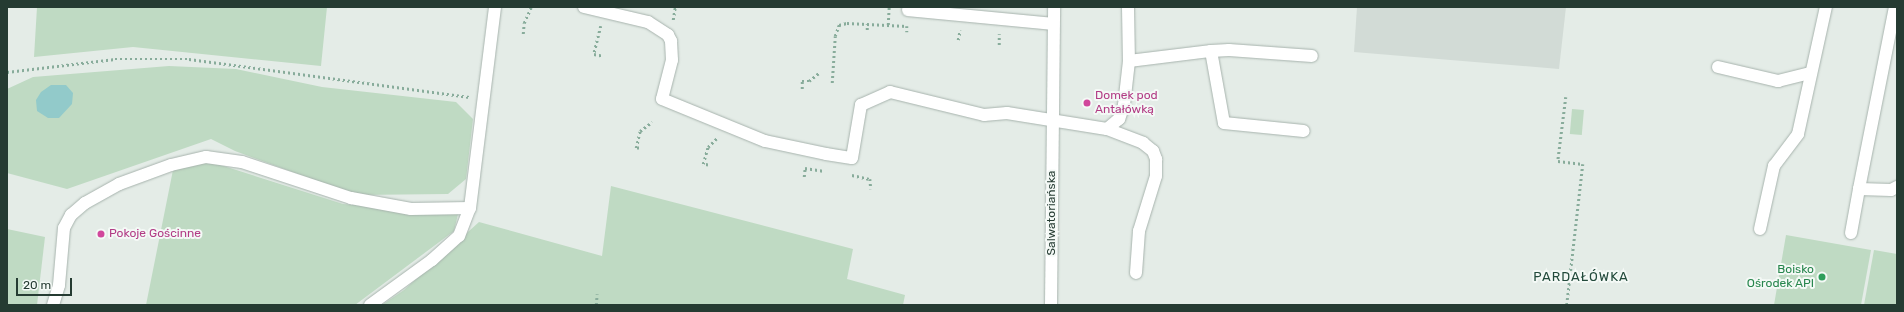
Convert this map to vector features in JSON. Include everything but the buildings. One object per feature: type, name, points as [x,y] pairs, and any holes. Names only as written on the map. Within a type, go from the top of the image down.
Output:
[{"type":"street","points":[[370,305],[432,260],[459,236],[470,208],[496,7]]},
{"type":"street","points":[[584,7],[648,22],[668,35],[672,46],[672,60],[662,99],[740,132],[787,147],[852,158],[860,105],[890,92],[984,115],[1007,113],[1092,128],[1107,129],[1143,143],[1153,151],[1156,159],[1156,176],[1139,231],[1136,273]]},
{"type":"street","name":"Salwatoriańska","points":[[1051,305],[1054,7]]},
{"type":"street","points":[[1107,129],[1119,119],[1124,105],[1129,63],[1128,7]]},
{"type":"street","points":[[1760,229],[1774,166],[1798,134],[1826,7]]},
{"type":"street","points":[[1851,233],[1895,7]]},
{"type":"street","points":[[908,10],[1053,24]]},
{"type":"street","points":[[1129,63],[1211,51],[1229,50],[1312,56]]},
{"type":"street","points":[[1211,51],[1224,123],[1304,131]]},
{"type":"street","points":[[1718,67],[1778,81],[1811,73]]},
{"type":"street","points":[[53,305],[59,285],[64,228],[71,215],[85,204],[119,184],[171,165],[206,157],[242,162],[359,199],[411,209],[470,208]]},
{"type":"street","points":[[1859,189],[1891,190],[1897,187]]},
{"type":"path","points":[[523,34],[524,23],[531,7]]},
{"type":"path","points":[[888,25],[889,7]]},
{"type":"path","points":[[604,56],[594,54],[605,12]]},
{"type":"path","points":[[832,83],[837,27],[844,23],[907,26],[907,32]]},
{"type":"path","points":[[866,30],[867,24]]},
{"type":"path","points":[[7,72],[115,59],[189,59],[484,99]]},
{"type":"path","points":[[802,89],[802,81],[809,81],[819,73]]},
{"type":"path","points":[[1566,97],[1558,161],[1584,164],[1567,305]]},
{"type":"path","points":[[639,148],[636,148],[640,132],[652,122]]},
{"type":"path","points":[[708,165],[704,164],[708,146],[722,134]]},
{"type":"path","points":[[804,177],[805,168],[823,172]]},
{"type":"path","points":[[852,175],[870,179],[871,189]]},
{"type":"path","points":[[596,305],[597,294]]},
{"type":"shaded area","points":[[1357,7],[1566,7],[1559,69],[1354,52]]},
{"type":"green space","points":[[37,7],[327,7],[321,66],[133,47],[34,57]]},
{"type":"green space","points":[[169,66],[236,69],[322,87],[456,102],[473,119],[466,179],[448,194],[356,195],[235,151],[211,139],[67,189],[7,173],[7,89],[33,77]]},
{"type":"green space","points":[[1572,109],[1584,110],[1582,135],[1570,134]]},
{"type":"green space","points":[[211,162],[343,204],[458,214],[454,231],[355,305],[146,305],[173,170]]},
{"type":"green space","points":[[611,186],[853,249],[847,279],[905,295],[903,305],[382,305],[404,290],[479,222],[602,256]]},
{"type":"green space","points":[[7,229],[45,237],[37,305],[7,305]]},
{"type":"green space","name":"Boisko Ośrodek API","points":[[1786,235],[1871,250],[1861,305],[1774,305]]},
{"type":"green space","points":[[1874,250],[1897,254],[1897,305],[1864,305]]},
{"type":"water","points":[[51,85],[66,85],[73,93],[72,104],[59,118],[48,118],[37,111],[36,100],[41,92]]},
{"type":"place","name":"Domek pod Antałówką","points":[[1087,103]]},
{"type":"place","name":"Pokoje Gościnne","points":[[101,234]]},
{"type":"place","name":"Boisko Ośrodek API","points":[[1822,277]]},
{"type":"district","name":"PARDAŁÓWKA","points":[[1581,277]]}]
